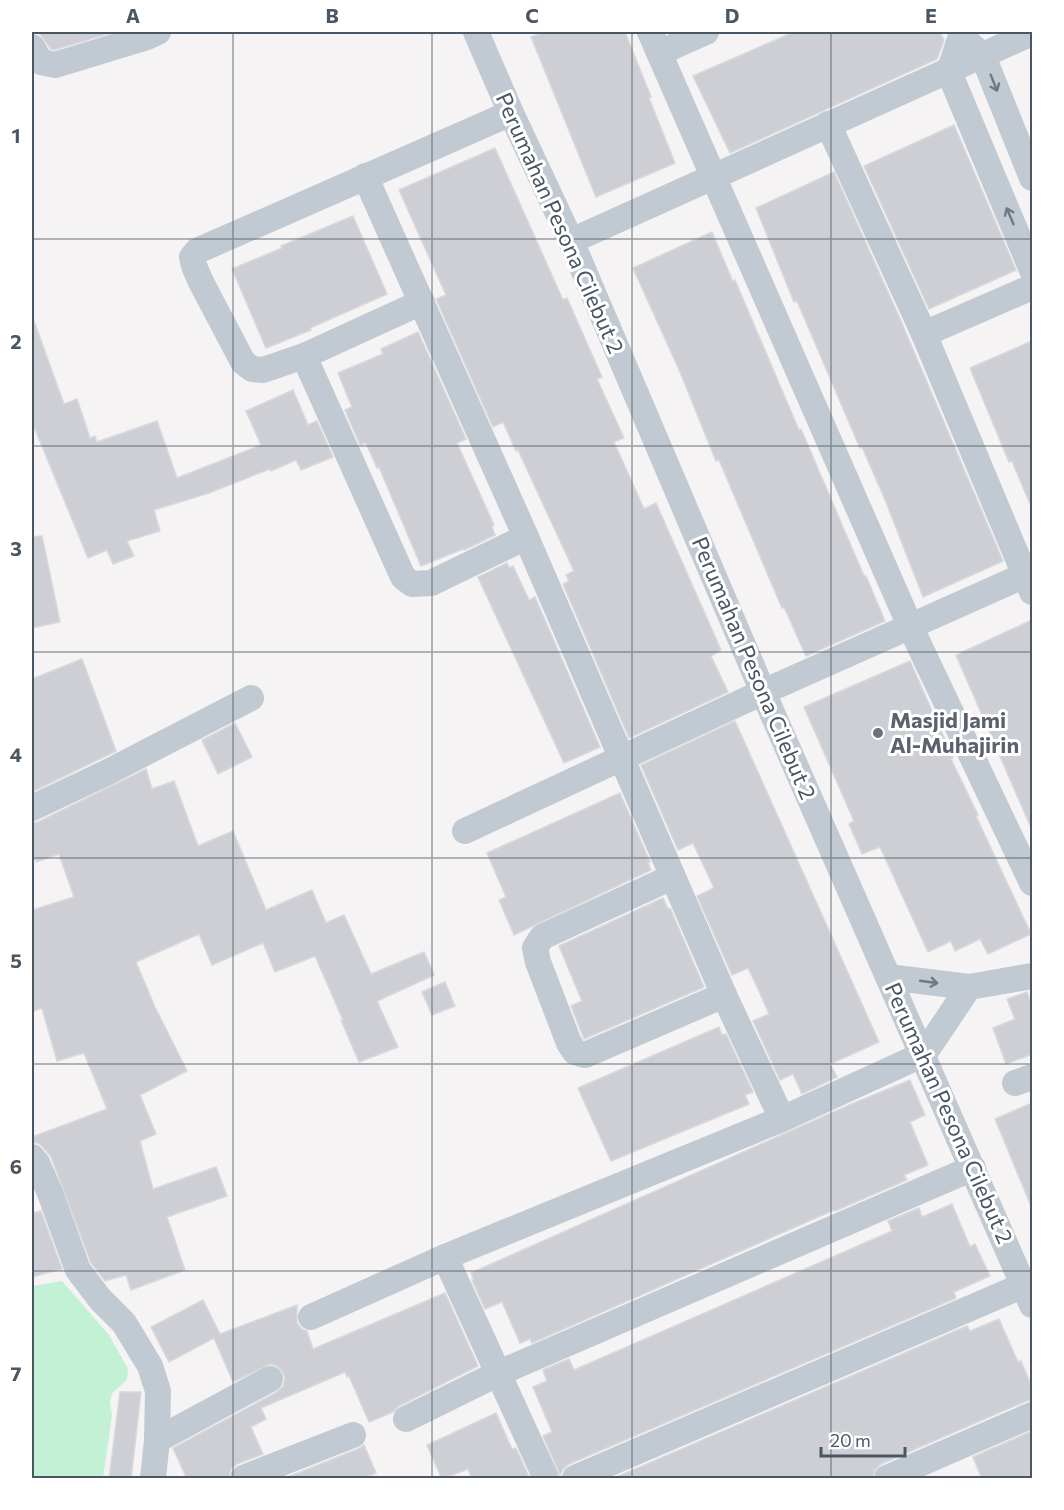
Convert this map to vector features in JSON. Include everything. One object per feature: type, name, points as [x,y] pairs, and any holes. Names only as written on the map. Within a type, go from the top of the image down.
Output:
[{"type":"street","points":[[32,47],[41,62],[55,65],[158,32]]},
{"type":"street","name":"Perumahan Pesona Cilebut 2","points":[[476,32],[571,242],[764,692],[1028,1295]]},
{"type":"street","points":[[706,32],[654,42],[910,626],[1032,883]]},
{"type":"street","points":[[571,242],[1032,33]]},
{"type":"street","points":[[1032,178],[983,56],[960,34],[950,72],[1032,270]]},
{"type":"street","points":[[422,302],[304,356],[263,370],[252,369],[243,362],[201,282],[192,257],[197,251],[511,113]]},
{"type":"street","points":[[465,831],[622,756],[910,626],[1030,580],[924,334],[828,124]]},
{"type":"street","points":[[365,176],[622,756],[724,995],[782,1119]]},
{"type":"street","points":[[924,334],[1032,288]]},
{"type":"street","points":[[304,356],[403,577],[412,584],[431,583],[526,537]]},
{"type":"street","points":[[32,808],[106,773],[251,698]]},
{"type":"street","points":[[672,877],[542,937],[535,948],[538,962],[569,1043],[574,1052],[585,1055],[724,995]]},
{"type":"street","points":[[888,976],[969,987],[1032,976]]},
{"type":"street","points":[[311,1317],[445,1257],[782,1119],[924,1054],[969,987]]},
{"type":"street","points":[[32,1157],[50,1193],[78,1270],[100,1299],[124,1323],[150,1366],[158,1391],[158,1440],[153,1479]]},
{"type":"street","points":[[406,1419],[499,1373],[973,1168]]},
{"type":"street","points":[[445,1257],[546,1479]]},
{"type":"street","points":[[575,1479],[1028,1295]]},
{"type":"street","points":[[158,1440],[270,1379]]},
{"type":"street","points":[[887,1479],[1032,1415]]},
{"type":"street","points":[[243,1479],[353,1435]]},
{"type":"green space","points":[[62,1281],[109,1335],[128,1369],[127,1380],[113,1392],[110,1401],[112,1416],[103,1478],[32,1478],[32,1286]]},
{"type":"building","points":[[32,32],[114,32],[54,50],[40,34]]},
{"type":"building","points":[[545,32],[625,32],[675,163],[596,197],[531,37]]},
{"type":"building","points":[[794,32],[940,32],[944,40],[937,59],[730,153],[693,76]]},
{"type":"building","points":[[954,125],[1016,270],[929,309],[864,166]]},
{"type":"building","points":[[495,148],[563,300],[567,298],[602,377],[597,379],[624,438],[614,442],[644,509],[656,503],[721,650],[711,656],[728,692],[629,738],[563,584],[569,581],[566,575],[574,571],[503,422],[493,427],[436,299],[446,295],[399,190]]},
{"type":"building","points":[[834,172],[901,321],[1003,561],[923,597],[886,502],[862,447],[860,448],[797,301],[794,302],[756,208]]},
{"type":"building","points":[[353,216],[387,294],[310,328],[311,330],[266,348],[232,269]]},
{"type":"building","points":[[712,232],[885,621],[806,656],[784,607],[782,608],[719,460],[716,461],[680,372],[633,268]]},
{"type":"building","points":[[32,321],[34,321],[64,404],[77,399],[90,438],[95,436],[97,442],[157,421],[177,478],[261,445],[246,411],[293,390],[308,425],[317,421],[333,457],[301,470],[296,460],[209,493],[154,510],[160,531],[127,541],[134,556],[113,564],[107,550],[88,558],[32,422]]},
{"type":"building","points":[[418,332],[466,439],[457,443],[494,525],[492,527],[495,535],[464,550],[421,566],[379,467],[377,468],[366,443],[360,445],[345,410],[352,407],[338,373],[383,354],[381,349]]},
{"type":"building","points":[[1032,341],[1032,509],[1012,461],[1009,462],[970,368]]},
{"type":"building","points":[[42,536],[60,622],[32,628],[32,537]]},
{"type":"building","points":[[507,563],[509,568],[513,566],[529,600],[535,597],[600,747],[564,763],[478,577]]},
{"type":"building","points":[[1032,620],[1032,830],[956,655]]},
{"type":"building","points":[[82,659],[116,751],[32,792],[32,679]]},
{"type":"building","points":[[910,661],[953,758],[951,759],[978,815],[976,816],[1031,934],[988,954],[980,939],[955,951],[951,941],[928,952],[880,847],[862,854],[849,824],[854,821],[804,707]]},
{"type":"building","points":[[735,721],[879,1042],[830,1064],[837,1077],[802,1094],[793,1074],[780,1080],[753,1021],[769,1014],[759,991],[748,968],[732,975],[697,896],[714,888],[693,843],[678,850],[641,765]]},
{"type":"building","points":[[235,723],[252,757],[218,774],[202,740]]},
{"type":"building","points":[[146,769],[152,789],[174,781],[198,846],[233,831],[266,910],[312,890],[326,923],[344,915],[371,974],[424,952],[434,975],[377,1001],[398,1047],[359,1062],[315,956],[275,972],[263,943],[212,965],[199,934],[136,962],[155,1007],[187,1071],[140,1095],[156,1134],[140,1141],[153,1189],[216,1167],[227,1196],[167,1217],[185,1270],[131,1290],[126,1275],[105,1281],[91,1263],[51,1157],[38,1143],[32,1142],[32,1137],[107,1109],[84,1053],[57,1061],[42,1008],[32,1012],[32,910],[74,897],[59,854],[36,862],[32,850],[32,823]]},
{"type":"building","points":[[620,793],[650,862],[648,863],[651,870],[514,935],[499,900],[506,897],[487,853]]},
{"type":"building","points":[[663,898],[668,909],[670,908],[704,987],[584,1039],[571,1006],[582,1001],[559,946]]},
{"type":"building","points":[[445,982],[455,1006],[432,1015],[422,992]]},
{"type":"building","points":[[1027,992],[1032,1005],[1032,1059],[1030,1055],[1006,1064],[993,1028],[1015,1019],[1007,999]]},
{"type":"building","points":[[719,1027],[722,1035],[726,1034],[753,1092],[745,1095],[749,1104],[611,1161],[578,1088]]},
{"type":"building","points":[[910,1080],[925,1115],[910,1122],[928,1165],[904,1175],[907,1180],[532,1343],[530,1339],[520,1343],[502,1302],[485,1309],[471,1273]]},
{"type":"building","points":[[1032,1103],[1032,1205],[1031,1206],[995,1119]]},
{"type":"building","points":[[952,1204],[970,1247],[975,1244],[990,1276],[954,1292],[956,1298],[569,1464],[560,1475],[543,1436],[552,1432],[533,1387],[547,1381],[543,1370],[569,1359],[574,1370],[892,1231],[888,1221],[919,1208],[922,1217]]},
{"type":"building","points":[[41,1211],[62,1269],[32,1277],[32,1213]]},
{"type":"building","points":[[445,1293],[478,1366],[399,1406],[393,1412],[369,1422],[349,1376],[347,1377],[345,1372],[261,1408],[266,1419],[251,1427],[263,1454],[237,1464],[231,1469],[228,1479],[187,1479],[173,1448],[277,1392],[283,1386],[285,1379],[283,1372],[277,1366],[270,1364],[233,1382],[214,1338],[169,1362],[151,1327],[203,1300],[220,1334],[297,1305],[297,1323],[307,1331],[313,1349]]},
{"type":"building","points":[[999,1319],[1032,1387],[1032,1400],[881,1464],[875,1470],[872,1479],[612,1479],[967,1326],[970,1331]]},
{"type":"building","points":[[120,1392],[141,1392],[131,1479],[109,1479]]},
{"type":"building","points":[[496,1413],[512,1449],[516,1448],[530,1479],[472,1479],[468,1469],[442,1479],[427,1445]]},
{"type":"building","points":[[1032,1431],[1032,1479],[982,1479],[973,1457]]},
{"type":"building","points":[[364,1445],[376,1473],[362,1479],[283,1479],[358,1449]]},
{"type":"place","name":"Masjid Jami Al-Muhajirin","points":[[878,733]]}]
